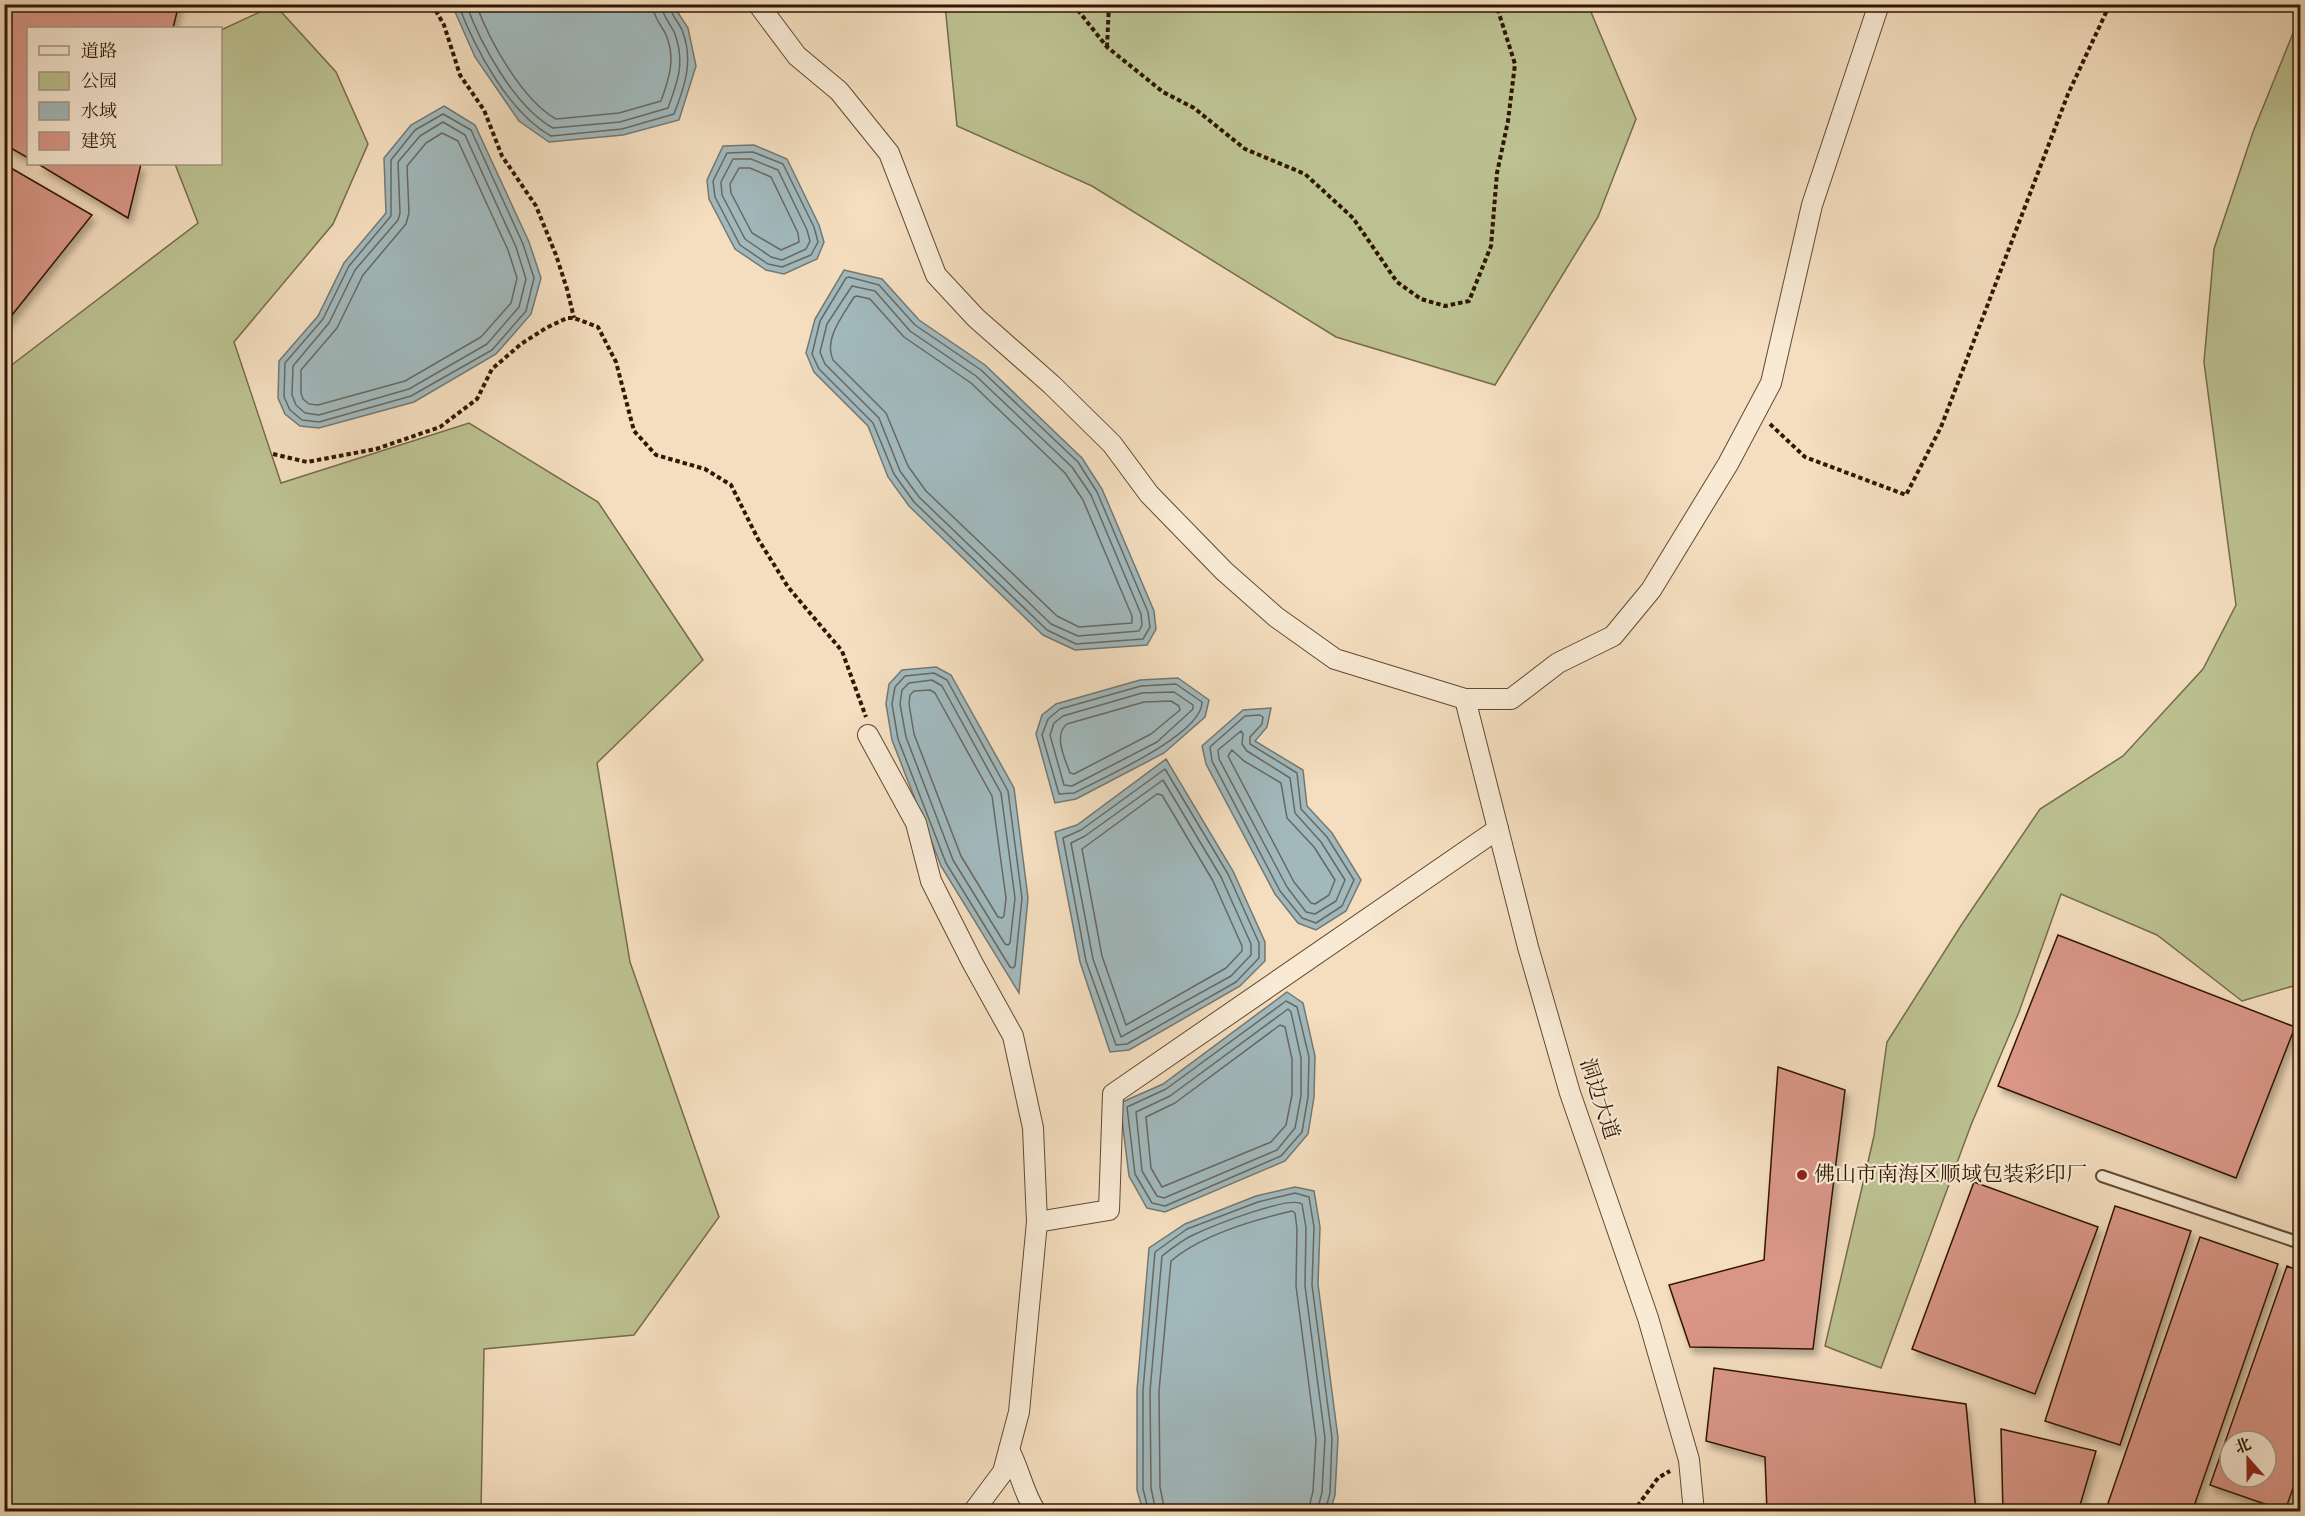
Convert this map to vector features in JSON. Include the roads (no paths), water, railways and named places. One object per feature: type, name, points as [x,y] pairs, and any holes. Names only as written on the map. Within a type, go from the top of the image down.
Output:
[{"type":"street","points":[[758,4],[797,56],[839,91],[889,153],[936,275],[976,318],[1052,385],[1112,444],[1149,494],[1224,571],[1276,617],[1335,659],[1465,699],[1511,699],[1558,663],[1613,636],[1651,590],[1728,464],[1771,383],[1812,205],[1879,4]]},
{"type":"street","name":"洞边大道","points":[[1465,699],[1528,947],[1570,1093],[1648,1318],[1689,1460],[1694,1512]]},
{"type":"street","points":[[868,735],[916,823],[931,881],[1013,1036],[1033,1128],[1037,1222],[1019,1412],[1003,1472],[973,1512]]},
{"type":"street","points":[[1037,1222],[1109,1210],[1113,1094],[1498,829]]},
{"type":"street","points":[[1009,1450],[1017,1464],[1029,1501],[1036,1512]]},
{"type":"lane","points":[[2102,1176],[2301,1243]]},
{"type":"water","points":[[452,5],[673,5],[688,28],[696,66],[679,120],[623,135],[549,142],[519,121],[475,57]]},
{"type":"water","points":[[444,106],[475,125],[529,242],[541,278],[531,314],[496,354],[414,402],[319,428],[300,426],[285,414],[278,398],[279,361],[318,316],[344,263],[386,213],[384,158],[411,125]]},
{"type":"water","points":[[754,145],[787,159],[819,225],[824,242],[817,259],[784,274],[766,270],[735,249],[709,199],[707,180],[723,146]]},
{"type":"water","points":[[844,270],[882,279],[919,320],[985,365],[1082,458],[1102,489],[1154,611],[1156,629],[1147,645],[1075,650],[1043,635],[909,506],[888,477],[868,426],[814,372],[806,353],[815,319]]},
{"type":"water","points":[[936,667],[951,675],[1014,788],[1028,898],[1019,993],[941,866],[892,740],[886,704],[889,684],[902,670]]},
{"type":"water","points":[[1178,678],[1209,700],[1205,717],[1164,753],[1076,799],[1055,803],[1036,734],[1042,715],[1056,704],[1140,680]]},
{"type":"water","points":[[1271,708],[1267,727],[1255,741],[1303,770],[1307,806],[1332,833],[1361,880],[1346,911],[1316,930],[1298,923],[1275,894],[1206,764],[1202,746],[1243,710]]},
{"type":"water","points":[[1166,759],[1233,871],[1265,942],[1265,961],[1240,986],[1129,1050],[1110,1052],[1080,962],[1055,832],[1077,825]]},
{"type":"water","points":[[1287,992],[1303,1003],[1315,1056],[1314,1097],[1308,1134],[1285,1161],[1165,1212],[1147,1208],[1129,1176],[1120,1103],[1163,1084]]},
{"type":"water","points":[[1295,1187],[1314,1191],[1320,1227],[1318,1284],[1338,1438],[1335,1495],[1330,1511],[1143,1511],[1137,1490],[1137,1390],[1149,1248],[1185,1224],[1256,1196]]},
{"type":"place","name":"佛山市南海区顺域包装彩印厂","points":[[1802,1175]]}]
